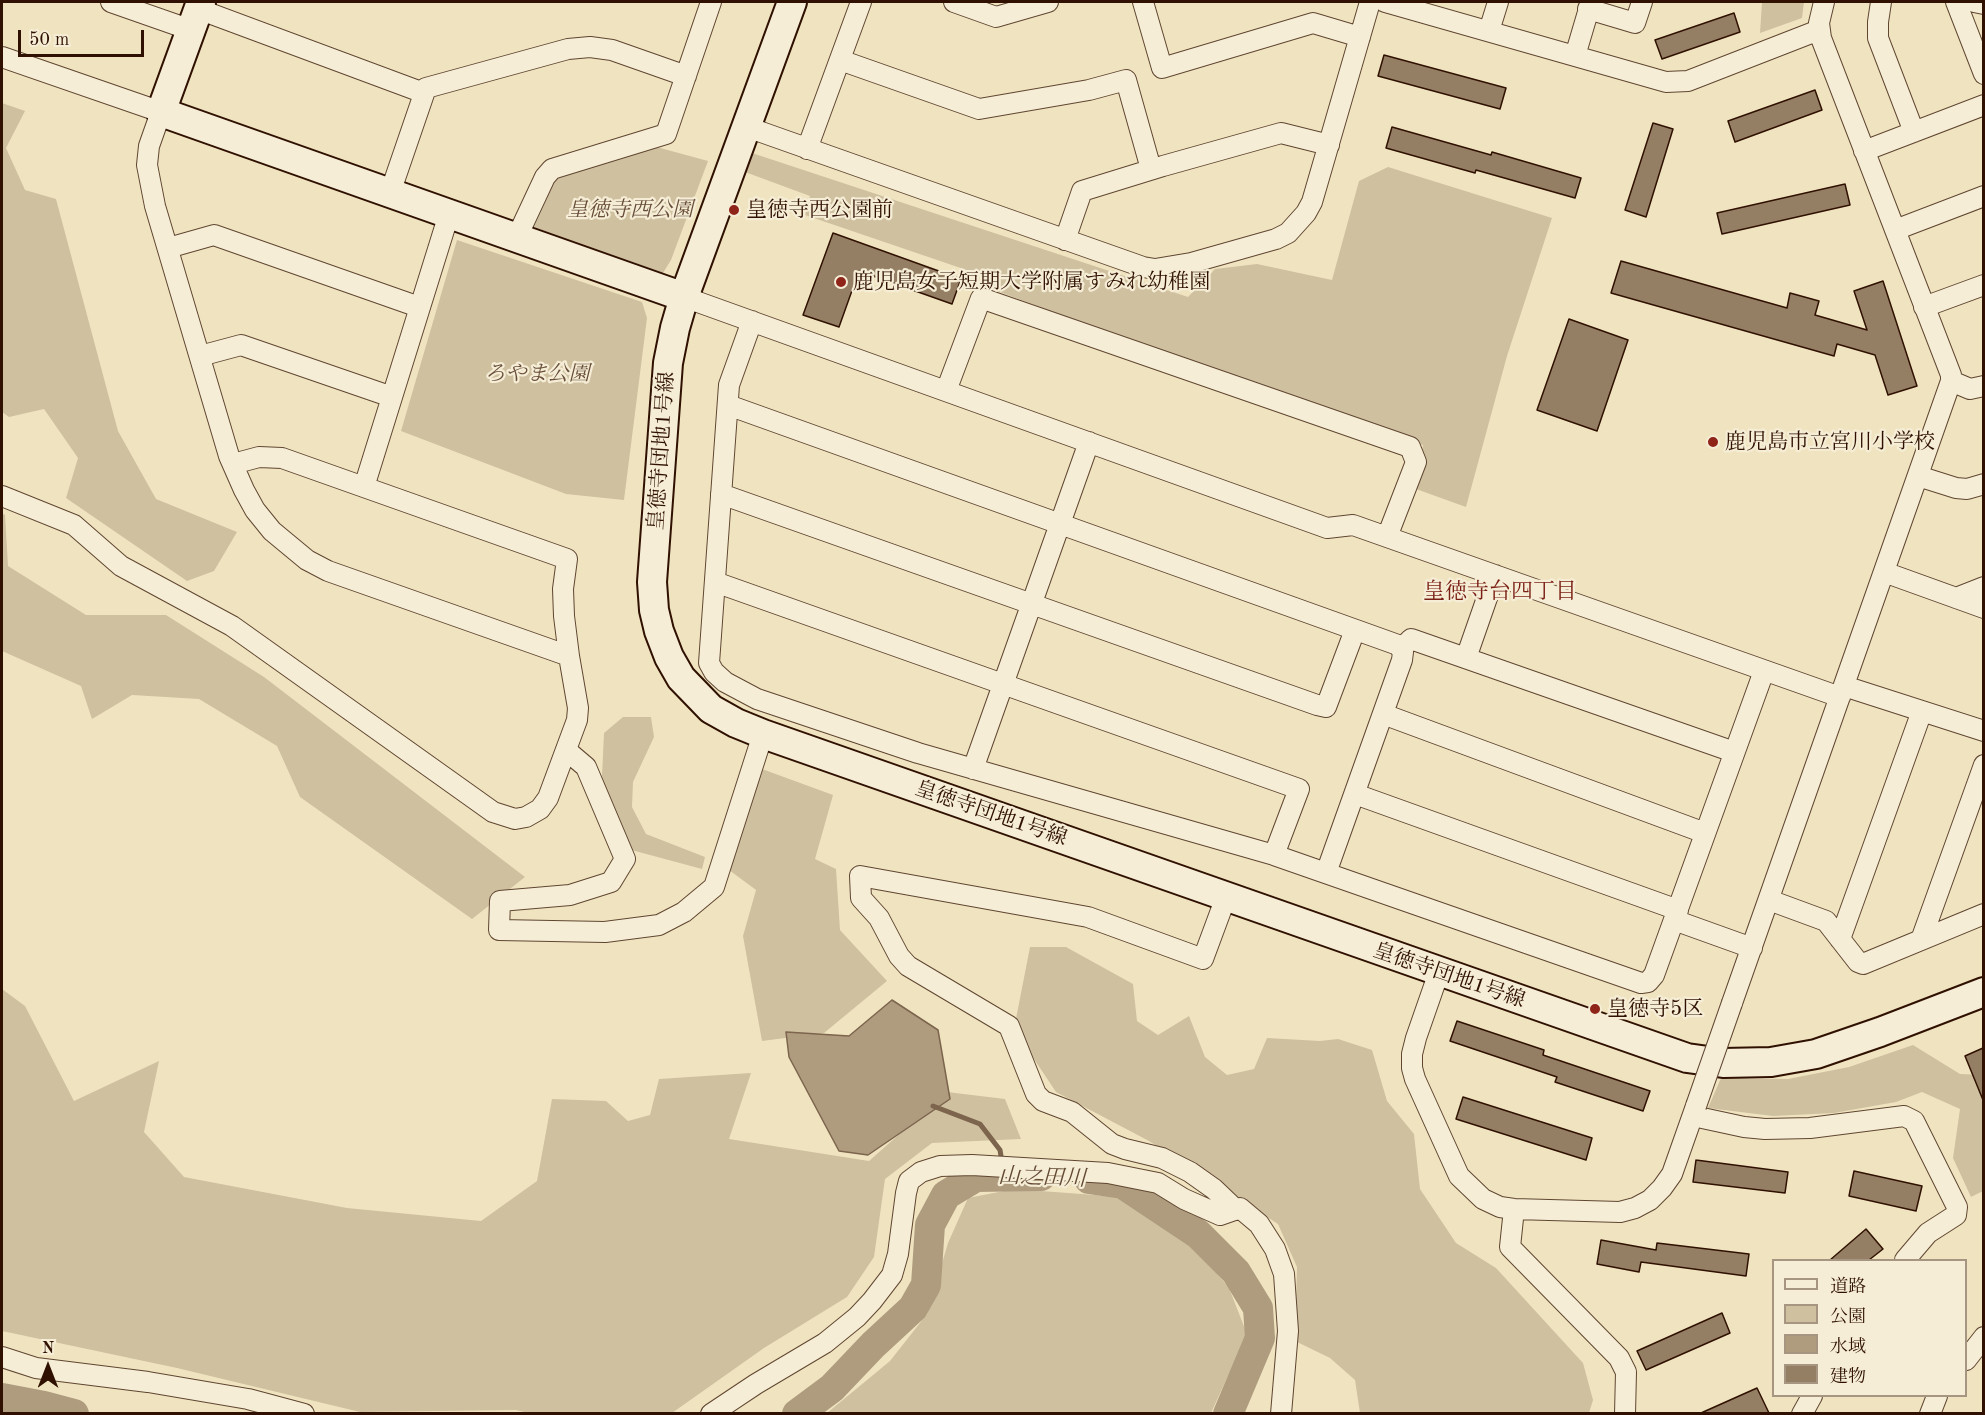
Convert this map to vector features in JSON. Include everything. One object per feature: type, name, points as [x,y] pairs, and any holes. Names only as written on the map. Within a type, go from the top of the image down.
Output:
[{"type":"street","points":[[111,2],[197,14],[424,93]]},
{"type":"street","points":[[516,239],[545,177],[552,169],[666,134],[711,2]]},
{"type":"street","name":"皇徳寺団地1号線","points":[[792,2],[684,297],[668,363],[652,582],[654,610],[669,657],[681,678],[711,708],[736,723],[763,734],[1687,1058],[1722,1063],[1771,1062],[1816,1054],[1983,992]]},
{"type":"street","points":[[807,149],[861,2]]},
{"type":"street","points":[[954,2],[996,17],[1048,2]]},
{"type":"street","points":[[1143,2],[1162,68],[1313,23],[1360,37]]},
{"type":"street","points":[[747,127],[1143,267],[1155,269],[1191,263],[1276,240],[1288,233],[1306,213],[1312,202],[1370,2]]},
{"type":"street","points":[[1385,2],[1666,82],[1688,81],[1819,30]]},
{"type":"street","points":[[1490,31],[1498,2]]},
{"type":"street","points":[[1575,56],[1589,5],[1635,23],[1642,2]]},
{"type":"street","points":[[1439,972],[1412,1054],[1412,1068],[1459,1176],[1483,1199],[1500,1207],[1514,1209],[1620,1212],[1635,1208],[1650,1200],[1672,1174],[1951,381],[1951,375],[1819,30],[1824,2]]},
{"type":"street","points":[[1881,2],[1878,38],[1914,132]]},
{"type":"street","points":[[1956,2],[1983,74]]},
{"type":"street","points":[[1974,2],[1983,4]]},
{"type":"street","points":[[197,14],[149,146],[147,165],[155,206],[232,464],[255,510],[272,531],[307,560],[328,571],[569,656]]},
{"type":"street","points":[[390,193],[426,88],[568,49],[590,47],[612,50],[686,76]]},
{"type":"street","points":[[2,57],[752,321],[1327,528],[1353,525],[1764,670],[1922,711],[1983,731]]},
{"type":"street","points":[[840,60],[979,109],[1089,90],[1126,80],[1151,169]]},
{"type":"street","points":[[1864,151],[1983,105]]},
{"type":"street","points":[[1065,240],[1082,191],[1151,169],[1281,133],[1329,145]]},
{"type":"street","points":[[1895,230],[1983,196]]},
{"type":"street","points":[[364,487],[449,214]]},
{"type":"street","points":[[168,248],[214,235],[420,307]]},
{"type":"street","points":[[1924,307],[1983,285]]},
{"type":"street","points":[[946,391],[981,298],[1410,447],[1416,462],[1387,537]]},
{"type":"street","points":[[752,321],[729,385],[710,663],[714,672],[725,682],[757,699],[918,753],[1274,855],[1641,983],[1648,982],[1654,975],[1764,670]]},
{"type":"street","points":[[200,356],[241,345],[392,397]]},
{"type":"street","points":[[1951,381],[1970,389],[1983,386]]},
{"type":"street","points":[[728,405],[1398,645],[1403,652],[1402,660],[1326,873]]},
{"type":"street","points":[[973,769],[1089,442]]},
{"type":"street","points":[[2,496],[74,525],[121,566],[232,626],[493,812],[515,819],[526,817],[540,809],[548,798],[577,720],[578,708],[569,656],[563,589],[567,560],[282,458],[259,457],[232,464]]},
{"type":"street","points":[[1918,476],[1956,488],[1966,489],[1983,484]]},
{"type":"street","points":[[721,494],[1326,707],[1355,630]]},
{"type":"street","points":[[1884,572],[1983,608]]},
{"type":"street","points":[[1466,658],[1495,575]]},
{"type":"street","points":[[715,582],[1299,789],[1274,855]]},
{"type":"street","points":[[1956,598],[1983,587]]},
{"type":"street","points":[[1401,649],[1411,639],[1734,752]]},
{"type":"street","points":[[1840,939],[1922,711]]},
{"type":"street","points":[[1383,714],[1705,833]]},
{"type":"street","points":[[566,750],[586,767],[625,859],[611,882],[570,895],[500,901],[499,930],[604,932],[659,925],[684,912],[714,887],[763,734]]},
{"type":"street","points":[[1921,940],[1975,815],[1983,765]]},
{"type":"street","points":[[1355,794],[1676,914],[1752,948]]},
{"type":"street","points":[[1226,897],[1203,960],[1088,917],[860,876],[861,897],[879,918],[898,956],[908,966],[1010,1026],[1036,1094],[1043,1101],[1072,1112],[1112,1144],[1162,1158],[1190,1173],[1214,1189],[1236,1210]]},
{"type":"street","points":[[1769,900],[1826,921],[1858,962],[1863,964],[1983,914]]},
{"type":"street","points":[[1695,1111],[1744,1127],[1765,1129],[1810,1128],[1904,1116],[1914,1121],[1958,1207],[1956,1215],[1928,1233],[1906,1259]]},
{"type":"street","points":[[711,1413],[825,1342],[857,1317],[872,1301],[892,1275],[898,1254],[909,1181],[921,1172],[940,1166],[972,1165],[1108,1173],[1158,1183],[1184,1199],[1220,1215],[1240,1208],[1259,1224],[1275,1249],[1284,1274],[1288,1330],[1281,1413]]},
{"type":"street","points":[[1514,1209],[1510,1247],[1619,1358],[1626,1372],[1626,1413]]},
{"type":"street","points":[[1967,1357],[1983,1337]]},
{"type":"street","points":[[2,1358],[36,1368],[148,1382],[248,1399],[304,1413]]},
{"type":"street","points":[[1802,1413],[1811,1397]]},
{"type":"street","points":[[1930,1413],[1936,1397]]},
{"type":"green space","points":[[1762,2],[1804,2],[1802,18],[1760,33]]},
{"type":"green space","points":[[2,103],[25,111],[6,148],[25,190],[56,199],[118,431],[156,499],[237,532],[214,571],[187,581],[66,498],[78,458],[44,409],[9,417],[2,412]]},
{"type":"green space","name":"皇徳寺西公園","points":[[653,146],[708,161],[671,260],[663,273],[643,277],[534,227],[555,181],[561,174]]},
{"type":"green space","points":[[752,153],[1188,297],[1215,269],[1257,264],[1332,280],[1359,181],[1388,167],[1552,218],[1507,356],[1466,507],[1416,489],[1423,445],[1294,402],[989,288],[990,278],[805,215],[810,196],[745,172]]},
{"type":"green space","name":"ろやま公園","points":[[457,240],[642,302],[647,318],[624,500],[566,494],[401,431]]},
{"type":"green space","points":[[2,513],[5,515],[8,566],[86,615],[166,615],[264,677],[525,877],[472,919],[300,797],[277,746],[199,699],[132,695],[92,719],[81,686],[2,651]]},
{"type":"green space","points":[[623,717],[651,717],[654,737],[633,782],[632,807],[646,834],[705,857],[702,869],[624,848],[610,816],[602,776],[604,733]]},
{"type":"green space","points":[[762,769],[833,795],[815,859],[836,869],[840,930],[887,981],[824,1033],[762,1041],[743,936],[756,890],[725,867]]},
{"type":"green space","points":[[1030,947],[1066,947],[1133,984],[1137,1021],[1158,1035],[1189,1016],[1205,1057],[1227,1075],[1254,1069],[1267,1038],[1320,1041],[1338,1039],[1372,1050],[1387,1101],[1414,1134],[1420,1189],[1456,1243],[1496,1268],[1583,1363],[1593,1400],[1589,1413],[1360,1413],[1355,1380],[1330,1358],[1295,1341],[1297,1267],[1278,1224],[1149,1141],[1056,1092],[1014,1029]]},
{"type":"green space","points":[[2,989],[25,1006],[74,1101],[159,1061],[144,1132],[184,1177],[347,1208],[481,1221],[537,1181],[552,1099],[606,1101],[628,1121],[650,1115],[659,1079],[751,1073],[729,1139],[869,1161],[947,1092],[1005,1099],[1021,1139],[932,1143],[885,1179],[874,1257],[847,1297],[764,1348],[672,1413],[532,1414],[516,1410],[360,1412],[177,1368],[2,1331]]},
{"type":"green space","points":[[1913,1045],[1960,1074],[1983,1075],[1983,1191],[1971,1197],[1953,1158],[1960,1109],[1922,1092],[1896,1102],[1834,1113],[1773,1116],[1708,1108],[1721,1078],[1788,1079],[1849,1067]]},
{"type":"green space","points":[[1014,1189],[1122,1197],[1192,1243],[1229,1288],[1247,1334],[1211,1413],[827,1413],[890,1361],[927,1314],[948,1243],[968,1198]]},
{"type":"water","points":[[892,1000],[938,1030],[950,1099],[868,1155],[839,1151],[789,1057],[786,1032],[849,1036]]},
{"type":"building","points":[[1734,13],[1740,32],[1662,59],[1655,40]]},
{"type":"building","points":[[1384,55],[1506,88],[1500,109],[1378,76]]},
{"type":"building","points":[[1815,90],[1822,110],[1735,142],[1728,121]]},
{"type":"building","points":[[1653,123],[1673,129],[1646,217],[1625,210]]},
{"type":"building","points":[[1392,127],[1491,155],[1492,152],[1581,178],[1575,198],[1386,148]]},
{"type":"building","points":[[1845,184],[1850,205],[1722,234],[1717,213]]},
{"type":"building","points":[[833,233],[961,279],[952,304],[859,271],[839,327],[803,315]]},
{"type":"building","points":[[1621,261],[1787,308],[1790,293],[1819,301],[1815,315],[1867,330],[1854,291],[1883,281],[1917,386],[1888,395],[1875,355],[1837,344],[1834,356],[1611,293]]},
{"type":"building","points":[[1569,319],[1628,340],[1597,431],[1537,410]]},
{"type":"building","points":[[1457,1021],[1544,1050],[1543,1055],[1650,1091],[1643,1111],[1555,1082],[1557,1077],[1450,1041]]},
{"type":"building","points":[[1983,1048],[1983,1100],[1965,1056]]},
{"type":"building","points":[[1463,1097],[1592,1138],[1586,1160],[1456,1119]]},
{"type":"building","points":[[1696,1160],[1788,1172],[1785,1193],[1693,1182]]},
{"type":"building","points":[[1854,1171],[1922,1186],[1916,1211],[1849,1196]]},
{"type":"building","points":[[1866,1229],[1883,1249],[1870,1259],[1831,1259]]},
{"type":"building","points":[[1601,1240],[1656,1250],[1657,1243],[1749,1254],[1746,1276],[1641,1262],[1639,1272],[1597,1264]]},
{"type":"building","points":[[1722,1313],[1730,1333],[1646,1370],[1637,1351]]},
{"type":"building","points":[[1757,1388],[1769,1413],[1701,1413]]},
{"type":"waterway","points":[[933,1106],[980,1124],[1000,1150],[1002,1162]]},
{"type":"waterway","name":"山之田川","points":[[797,1414],[832,1388],[913,1308],[926,1285],[930,1225],[946,1195],[976,1177],[1041,1176]]},
{"type":"waterway","name":"山之田川","points":[[1089,1179],[1123,1184],[1198,1234],[1236,1272],[1258,1308],[1260,1338],[1228,1414]]},
{"type":"waterway","name":"山之田川","points":[[2,1398],[74,1414]]},
{"type":"place","name":"皇徳寺西公園前","points":[[734,210]]},
{"type":"place","name":"鹿児島女子短期大学附属すみれ幼稚園","points":[[841,282]]},
{"type":"place","name":"鹿児島市立宮川小学校","points":[[1713,442]]},
{"type":"place","name":"皇徳寺5区","points":[[1595,1009]]},
{"type":"district","name":"皇徳寺台四丁目","points":[[1500,592]]}]
